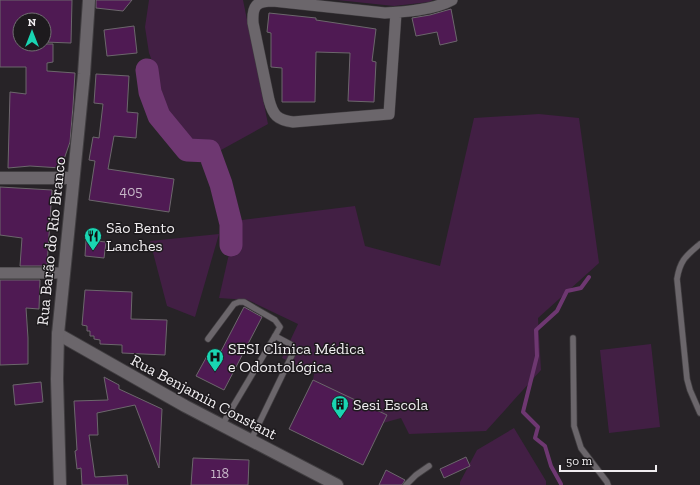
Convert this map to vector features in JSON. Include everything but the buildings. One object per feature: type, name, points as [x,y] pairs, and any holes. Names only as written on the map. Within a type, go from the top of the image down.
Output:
[{"type":"main road","name":"Rua Barão do Rio Branco","points":[[60,485],[57,379],[58,334],[84,74],[89,0]]},
{"type":"main road","points":[[0,178],[73,178]]},
{"type":"main road","name":"Rua Benjamin Constant","points":[[58,334],[185,406],[337,485]]},
{"type":"street","points":[[396,13],[389,114],[293,122],[286,121],[275,115],[271,109],[253,23],[252,15],[257,4],[261,2],[274,1],[396,13],[442,5],[452,0]]},
{"type":"street","points":[[0,273],[64,273]]},
{"type":"lane","points":[[700,244],[684,258],[679,269],[677,279],[687,379],[700,413]]},
{"type":"lane","points":[[208,339],[234,304],[239,302],[244,302],[275,320],[280,326],[222,425]]},
{"type":"lane","points":[[251,440],[293,353],[292,345],[275,336]]},
{"type":"lane","points":[[573,338],[574,426],[581,448],[608,482],[608,485]]},
{"type":"lane","points":[[406,485],[416,475],[429,466]]},
{"type":"shaded area","points":[[149,0],[243,0],[268,124],[221,150],[212,142],[193,142],[168,115],[156,71],[149,53],[145,27]]},
{"type":"shaded area","points":[[337,0],[433,0],[429,2],[394,6]]},
{"type":"shaded area","points":[[539,114],[579,118],[599,263],[538,318],[541,370],[486,431],[409,434],[401,418],[383,423],[387,415],[313,380],[314,374],[282,358],[298,324],[248,300],[219,298],[231,245],[234,221],[355,206],[365,246],[440,266],[474,118]]},
{"type":"shaded area","points":[[219,234],[195,317],[167,306],[150,241]]},
{"type":"shaded area","points":[[651,344],[660,427],[609,433],[600,350]]},
{"type":"shaded area","points":[[514,428],[546,481],[546,485],[460,485],[460,482],[477,450]]},
{"type":"waterway","points":[[147,70],[150,92],[159,116],[187,150],[209,151],[221,184],[231,224],[231,245]]},
{"type":"waterway","points":[[561,485],[551,466],[545,446],[535,438],[538,427],[523,412],[537,356],[536,330],[557,311],[567,291],[581,288],[589,277]]},
{"type":"place","name":"São Bento Lanches","points":[[93,251]]},
{"type":"place","name":"SESI Clínica Médica e Odontológica","points":[[215,372]]},
{"type":"place","name":"Sesi Escola","points":[[340,419]]}]
